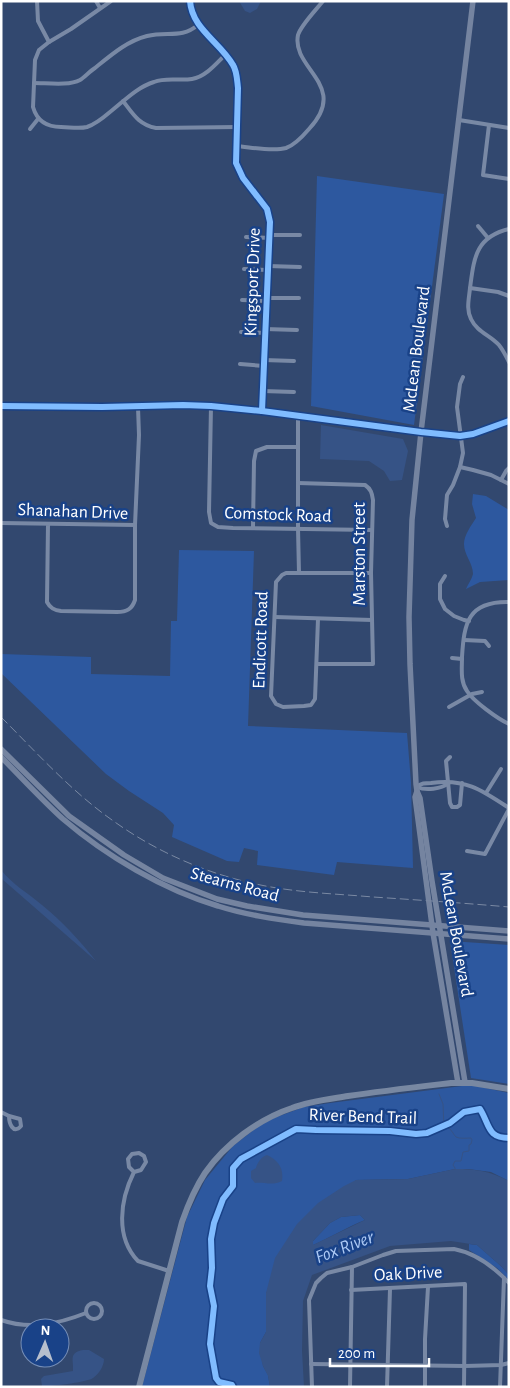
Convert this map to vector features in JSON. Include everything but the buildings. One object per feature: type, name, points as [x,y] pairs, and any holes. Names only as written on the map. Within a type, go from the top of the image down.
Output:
[{"type":"main road","name":"McLean Boulevard","points":[[462,1082],[433,934],[416,797],[409,616],[412,520],[421,432],[473,1]]},
{"type":"main road","name":"Stearns Road","points":[[1,749],[69,816],[124,855],[163,878],[217,899],[274,911],[322,917],[509,931]]},
{"type":"main road","name":"Stearns Road","points":[[1,757],[63,818],[88,839],[130,867],[186,895],[218,906],[271,919],[509,939]]},
{"type":"main road","name":"McLean Boulevard","points":[[417,789],[442,934],[462,1082]]},
{"type":"main road","points":[[139,1387],[182,1222],[192,1197],[205,1173],[227,1148],[265,1120],[294,1107],[328,1099],[462,1082],[509,1089]]},
{"type":"street","points":[[37,1],[38,21],[48,42]]},
{"type":"street","points":[[96,1],[100,8]]},
{"type":"street","points":[[111,1],[71,29],[48,42],[39,50],[35,60],[33,107],[35,114],[43,124],[55,127],[87,127],[97,123],[142,87],[155,81],[198,77],[225,55]]},
{"type":"street","name":"Kingsport Drive","points":[[190,1],[190,9],[198,25],[234,66],[237,77],[236,163],[243,178],[267,209],[270,222],[262,411]]},
{"type":"street","points":[[236,146],[287,148],[299,140],[317,120],[322,109],[323,97],[320,85],[302,57],[298,45],[298,35],[323,1]]},
{"type":"street","points":[[34,83],[70,83],[80,80],[117,50],[133,41],[162,34],[183,34],[191,31],[198,25]]},
{"type":"street","points":[[123,102],[140,121],[147,126],[156,128],[237,127]]},
{"type":"street","points":[[30,129],[38,119]]},
{"type":"street","points":[[459,120],[509,128]]},
{"type":"street","points":[[489,125],[483,174],[509,179]]},
{"type":"street","points":[[478,226],[488,238]]},
{"type":"street","points":[[509,229],[488,238],[474,258],[468,305],[470,318],[478,330],[499,345],[509,362]]},
{"type":"street","points":[[246,237],[300,236]]},
{"type":"street","points":[[244,269],[300,267]]},
{"type":"street","points":[[470,288],[498,292],[509,296]]},
{"type":"street","points":[[242,300],[299,298]]},
{"type":"street","points":[[240,332],[297,330]]},
{"type":"street","points":[[264,360],[294,361]]},
{"type":"street","points":[[240,364],[264,366]]},
{"type":"street","points":[[447,526],[445,520],[448,495],[460,467],[463,453],[457,407],[460,384],[464,377]]},
{"type":"street","points":[[263,390],[294,392]]},
{"type":"street","points":[[1,406],[211,406],[460,436],[473,434],[509,421]]},
{"type":"street","name":"Comstock Road","points":[[211,406],[209,512],[211,523],[218,527],[372,530]]},
{"type":"street","points":[[136,525],[138,407]]},
{"type":"street","points":[[298,415],[299,573]]},
{"type":"street","points":[[253,528],[254,460],[256,451],[267,447],[298,446]]},
{"type":"street","points":[[460,467],[491,475],[509,484]]},
{"type":"street","points":[[501,480],[509,468]]},
{"type":"street","name":"Marston Street","points":[[298,483],[365,485],[370,488],[374,500],[371,573],[373,664],[317,664]]},
{"type":"street","name":"Shanahan Drive","points":[[1,523],[136,525],[135,600],[129,610],[124,612],[69,612],[57,611],[51,608],[47,602],[48,524]]},
{"type":"street","name":"Endicott Road","points":[[318,619],[315,699],[311,705],[284,707],[276,704],[271,696],[276,582],[282,575],[286,574],[371,573]]},
{"type":"street","points":[[446,576],[440,584],[440,599],[445,609],[454,616],[469,621]]},
{"type":"street","points":[[509,602],[486,604],[473,613],[464,632],[462,659],[462,679],[466,691],[500,720],[509,724]]},
{"type":"street","points":[[275,617],[372,620]]},
{"type":"street","points":[[464,640],[485,641],[489,646]]},
{"type":"street","points":[[452,658],[462,659]]},
{"type":"street","points":[[449,708],[470,695],[482,692]]},
{"type":"street","points":[[450,757],[446,761],[450,806],[453,808],[461,804],[462,783]]},
{"type":"street","points":[[486,793],[501,769]]},
{"type":"street","points":[[417,789],[435,788],[449,783],[462,783],[473,786],[509,808],[485,854],[467,851]]},
{"type":"street","points":[[1,1112],[9,1116]]},
{"type":"street","points":[[134,1172],[129,1167],[128,1159],[134,1153],[142,1154],[145,1158],[145,1165],[141,1170],[134,1172],[129,1182],[122,1210],[125,1239],[138,1261],[169,1271]]},
{"type":"street","points":[[312,1387],[309,1300],[316,1283],[327,1274],[352,1267],[383,1254],[454,1249],[471,1254],[509,1283]]},
{"type":"street","points":[[350,1387],[352,1267]]},
{"type":"street","points":[[500,1387],[504,1278]]},
{"type":"street","name":"Oak Drive","points":[[351,1290],[466,1284],[465,1366]]},
{"type":"street","points":[[425,1387],[428,1287]]},
{"type":"street","points":[[387,1387],[390,1289]]},
{"type":"street","points":[[92,1304],[99,1305],[102,1309],[101,1314],[95,1319],[90,1318],[86,1313],[86,1308],[92,1304]]},
{"type":"street","points":[[1,1320],[20,1325],[36,1326],[86,1313]]},
{"type":"street","points":[[311,1364],[465,1366],[500,1365],[509,1362]]},
{"type":"street","points":[[464,1387],[465,1366]]},
{"type":"shaded area","points":[[317,176],[444,194],[414,425],[311,406]]},
{"type":"shaded area","points":[[473,494],[486,496],[509,510],[509,580],[480,582],[466,589],[473,574],[472,566],[465,552],[464,541],[476,518],[472,504]]},
{"type":"shaded area","points":[[179,550],[254,551],[248,726],[407,733],[411,782],[413,868],[337,862],[334,875],[257,865],[258,851],[244,848],[239,862],[227,861],[172,837],[174,825],[163,813],[106,774],[1,673],[1,654],[91,657],[91,674],[170,676],[171,621],[177,621]]},
{"type":"shaded area","points":[[450,941],[509,945],[509,1084],[471,1078]]},
{"type":"shaded area","points":[[462,1086],[476,1086],[509,1093],[509,1181],[491,1172],[468,1169],[455,1169],[408,1179],[356,1180],[266,1293],[266,1332],[260,1343],[263,1366],[268,1375],[270,1387],[142,1387],[187,1217],[205,1180],[233,1146],[259,1126],[274,1118],[304,1107]]},
{"type":"shaded area","points":[[360,1215],[365,1220],[313,1245],[313,1241],[330,1223],[341,1217]]},
{"type":"shaded area","points":[[469,1244],[477,1245],[502,1267],[509,1275],[509,1280],[497,1268],[469,1250]]},
{"type":"water","points":[[239,1],[261,1],[257,9],[250,13],[245,11]]},
{"type":"water","points":[[321,425],[403,439],[408,451],[402,480],[390,481],[384,471],[369,461],[320,459]]},
{"type":"water","points":[[1,870],[16,885],[57,918],[96,961],[2,879]]},
{"type":"water","points":[[267,1155],[279,1165],[282,1172],[282,1181],[272,1184],[255,1183],[251,1178],[251,1171]]},
{"type":"water","name":"Fox River","points":[[463,1169],[489,1173],[509,1181],[509,1275],[477,1245],[451,1241],[390,1246],[312,1275],[303,1301],[302,1351],[304,1387],[270,1387],[259,1353],[260,1343],[266,1332],[266,1293],[275,1258],[297,1224],[318,1203],[356,1180],[408,1179]],"holes":[[[360,1215],[365,1220],[313,1245],[313,1241],[330,1223],[341,1217]]]},
{"type":"water","points":[[89,1350],[104,1359],[102,1367],[95,1376],[90,1380],[77,1383],[42,1386],[41,1379],[44,1376],[73,1371],[74,1355],[78,1351]]},
{"type":"waterway","points":[[439,1094],[443,1104],[444,1128],[449,1128],[456,1137],[471,1138],[472,1140],[469,1145],[469,1151],[463,1152],[461,1161],[455,1161],[453,1165],[455,1169]]},
{"type":"railway","points":[[1,717],[68,784],[97,809],[130,832],[188,863],[250,883],[296,891],[509,907]]},
{"type":"cycle path","points":[[190,1],[196,20],[228,57],[235,70],[238,88],[236,163],[243,178],[267,209],[270,222],[262,411]]},
{"type":"cycle path","points":[[1,406],[211,406],[460,436],[473,434],[509,421]]},
{"type":"cycle path","name":"River Bend Trail","points":[[233,1387],[232,1385],[219,1382],[216,1378],[210,1344],[214,1306],[210,1286],[212,1268],[211,1239],[214,1223],[223,1199],[233,1186],[233,1168],[241,1159],[296,1129],[427,1133],[450,1123],[464,1112],[480,1109],[490,1130],[497,1136],[509,1138]]}]
